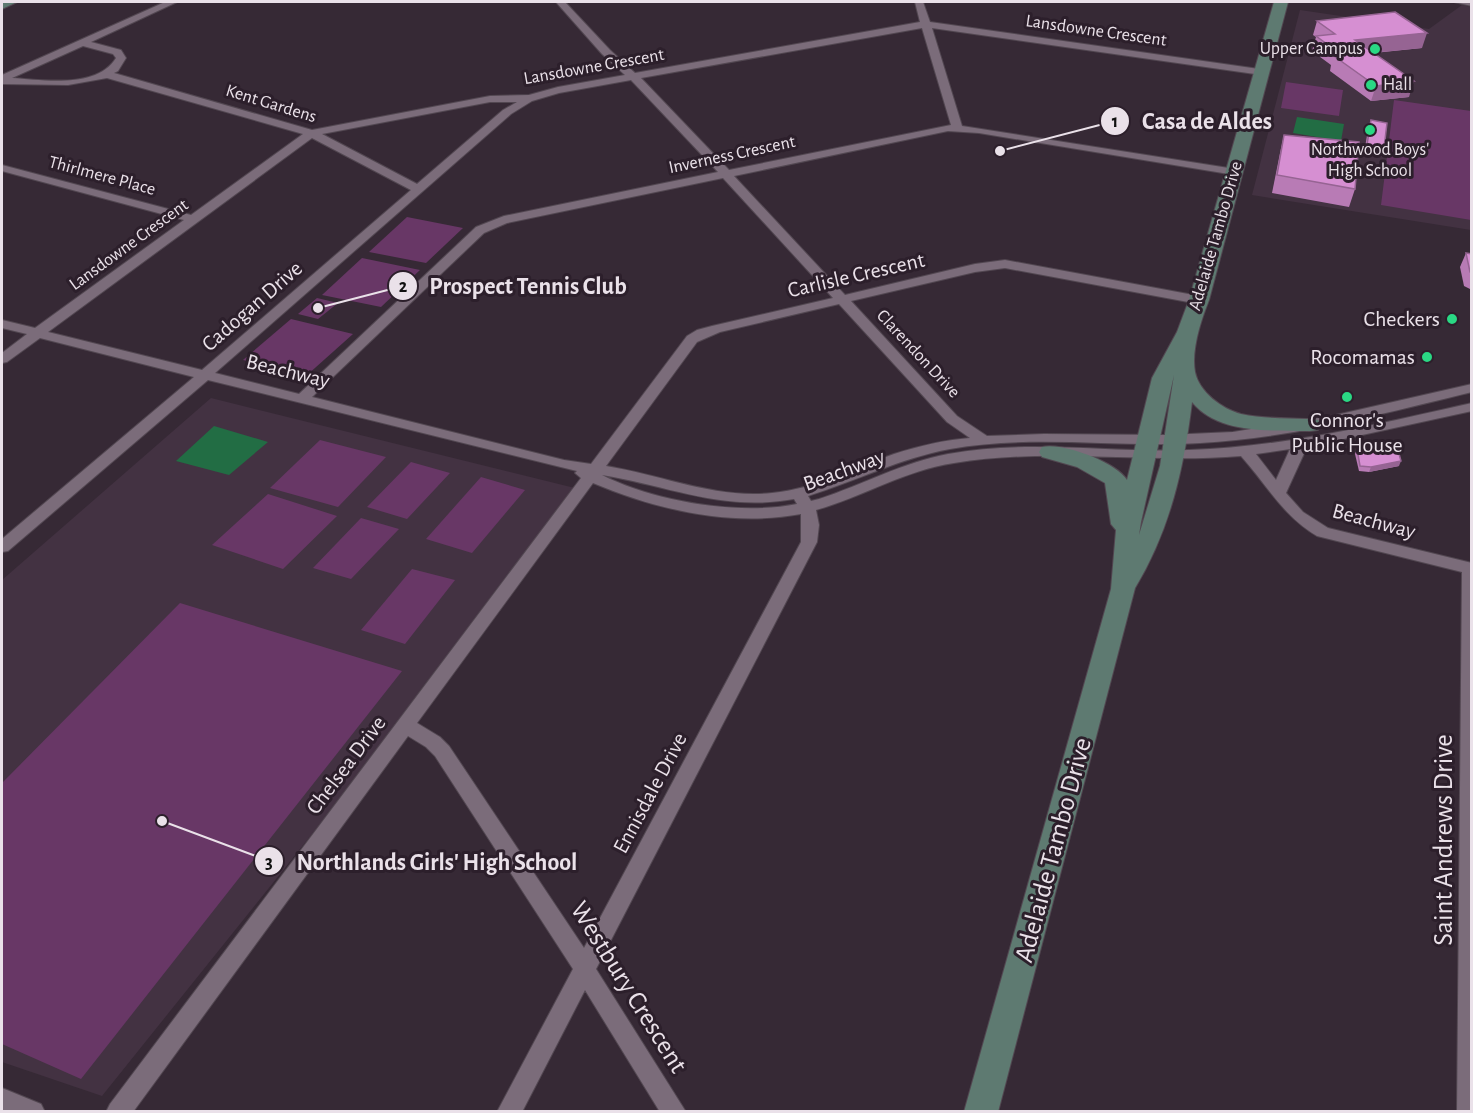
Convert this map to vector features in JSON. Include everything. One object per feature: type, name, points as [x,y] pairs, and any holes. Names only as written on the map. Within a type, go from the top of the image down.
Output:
[{"type":"street","points":[[2,5],[10,2]]},
{"type":"street","points":[[2,80],[172,2]]},
{"type":"street","name":"Clarendon Drive","points":[[560,2],[606,52],[654,96],[952,419],[985,441]]},
{"type":"street","points":[[919,2],[957,128]]},
{"type":"street","name":"Adelaide Tambo Drive","points":[[981,1112],[1123,589],[1126,544],[1145,446],[1162,378],[1187,332],[1199,300],[1281,2]]},
{"type":"street","points":[[1459,2],[1472,3]]},
{"type":"street","name":"Lansdowne Crescent","points":[[2,359],[312,133],[490,99],[530,98],[558,90],[632,76],[927,24],[1262,72]]},
{"type":"street","points":[[83,43],[108,48],[120,55],[120,63],[105,74]]},
{"type":"street","name":"Kent Gardens","points":[[2,80],[73,82],[105,74],[312,133],[418,189]]},
{"type":"street","name":"Cadogan Drive","points":[[2,547],[206,374],[507,112],[530,98]]},
{"type":"street","name":"Inverness Crescent","points":[[303,398],[472,237],[490,225],[514,218],[957,128],[1234,172]]},
{"type":"street","name":"Thirlmere Place","points":[[2,168],[193,219]]},
{"type":"street","name":"Carlisle Crescent","points":[[594,473],[692,339],[717,329],[975,268],[1005,264],[1199,300]]},
{"type":"street","name":"Beachway","points":[[2,324],[564,465],[594,473],[614,487],[724,512],[756,514],[936,462],[1005,452],[1050,452],[1145,446]]},
{"type":"street","name":"Adelaide Tambo Drive","points":[[1123,589],[1147,550],[1174,446],[1185,373],[1187,332]]},
{"type":"street","points":[[1185,373],[1206,404],[1220,413],[1246,422],[1310,425]]},
{"type":"street","points":[[1145,446],[1174,446],[1310,425],[1472,388]]},
{"type":"street","points":[[1392,407],[1407,422]]},
{"type":"street","points":[[1174,446],[1209,454],[1299,445],[1472,407]]},
{"type":"street","name":"Clarendon Drive","points":[[951,444],[952,419]]},
{"type":"street","name":"Beachway","points":[[803,501],[839,481],[896,458],[951,444],[985,441],[1145,446]]},
{"type":"street","points":[[1278,494],[1299,445]]},
{"type":"street","name":"Beachway","points":[[1245,451],[1258,464],[1293,513],[1306,524],[1323,532],[1471,568]]},
{"type":"street","points":[[1050,452],[1102,469],[1116,480],[1126,544]]},
{"type":"street","name":"Chelsea Drive","points":[[118,1112],[594,473]]},
{"type":"street","name":"Ennisdale Drive","points":[[509,1112],[809,542],[812,528],[803,501]]},
{"type":"street","name":"Saint Andrews Drive","points":[[1469,1112],[1471,568]]},
{"type":"street","name":"Westbury Crescent","points":[[405,725],[424,735],[442,751],[569,942],[584,970],[674,1112]]},
{"type":"street","points":[[2,1099],[33,1112]]},
{"type":"shaded area","name":"Northwood Boys' High School","points":[[1462,5],[1471,7],[1471,230],[1252,195],[1300,10],[1429,29]]},
{"type":"shaded area","points":[[1286,82],[1343,90],[1339,116],[1281,108]]},
{"type":"shaded area","points":[[1394,100],[1471,111],[1471,220],[1381,205]]},
{"type":"shaded area","points":[[1297,117],[1344,124],[1341,141],[1293,133]]},
{"type":"shaded area","points":[[407,217],[463,228],[426,263],[369,252]]},
{"type":"shaded area","points":[[362,258],[420,270],[381,307],[322,295]]},
{"type":"shaded area","points":[[317,298],[338,303],[318,319],[298,314]]},
{"type":"shaded area","points":[[291,319],[353,334],[306,376],[243,360]]},
{"type":"shaded area","points":[[211,398],[587,491],[102,1096],[2,1062],[2,580]]},
{"type":"shaded area","points":[[214,426],[268,442],[229,475],[176,461]]},
{"type":"shaded area","points":[[320,440],[386,457],[338,507],[270,488]]},
{"type":"shaded area","points":[[411,462],[450,473],[407,519],[367,507]]},
{"type":"shaded area","points":[[481,477],[525,490],[472,553],[426,539]]},
{"type":"shaded area","points":[[268,494],[337,516],[283,569],[212,545]]},
{"type":"shaded area","points":[[361,518],[399,529],[351,579],[313,568]]},
{"type":"shaded area","points":[[412,569],[455,580],[405,644],[361,630]]},
{"type":"shaded area","points":[[180,603],[402,671],[81,1079],[2,1044],[2,783]]},
{"type":"building","points":[[1395,12],[1427,33],[1355,40],[1414,81],[1376,86],[1334,56],[1342,55],[1316,36],[1335,34],[1317,21]]},
{"type":"building","points":[[1371,120],[1387,123],[1384,148],[1367,145]]},
{"type":"building","points":[[1284,135],[1359,142],[1355,189],[1277,175]]},
{"type":"building","points":[[1466,253],[1472,254],[1472,273],[1470,272]]},
{"type":"building","points":[[1385,442],[1396,443],[1401,461],[1371,467],[1360,466],[1357,449]]},
{"type":"place","name":"Upper Campus","points":[[1375,49]]},
{"type":"place","name":"Hall","points":[[1371,85]]},
{"type":"place","name":"Northwood Boys' High School","points":[[1370,130]]},
{"type":"place","name":"Casa de Aldes","points":[[1000,151]]},
{"type":"place","name":"Prospect Tennis Club","points":[[318,308]]},
{"type":"place","name":"Checkers","points":[[1452,319]]},
{"type":"place","name":"Rocomamas","points":[[1427,357]]},
{"type":"place","name":"Connor's Public House","points":[[1347,397]]},
{"type":"place","name":"Northlands Girls' High School","points":[[162,821]]}]
